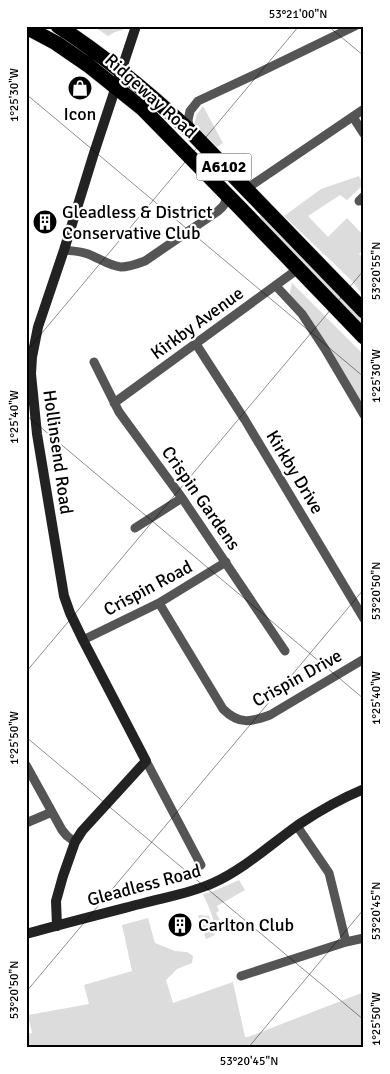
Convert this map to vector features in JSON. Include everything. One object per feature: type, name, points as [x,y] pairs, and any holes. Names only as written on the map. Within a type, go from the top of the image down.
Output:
[{"type":"highway","name":"Ridgeway Road","points":[[58,26],[121,71],[190,131],[364,311]]},
{"type":"highway","name":"Ridgeway Road","points":[[26,27],[56,43],[80,59],[142,109],[364,337]]},
{"type":"main road","name":"Hollinsend Road","points":[[136,26],[29,356],[37,434],[64,596],[83,640],[146,761]]},
{"type":"main road","points":[[57,926],[56,901],[75,842],[82,831],[146,761]]},
{"type":"main road","name":"Gleadless Road","points":[[26,934],[213,883],[227,876],[331,804],[364,788]]},
{"type":"street","points":[[190,131],[190,112],[198,101],[258,74],[355,26]]},
{"type":"street","points":[[246,189],[364,109]]},
{"type":"street","points":[[353,117],[364,134]]},
{"type":"street","points":[[64,250],[87,254],[114,266],[133,266],[145,261],[209,217],[224,205],[226,200],[225,193]]},
{"type":"street","name":"Kirkby Avenue","points":[[114,403],[298,269]]},
{"type":"street","points":[[276,286],[302,314],[364,414]]},
{"type":"street","name":"Kirkby Drive","points":[[196,344],[245,420],[364,619]]},
{"type":"street","name":"Crispin Gardens","points":[[94,362],[124,421],[182,498],[285,651]]},
{"type":"street","points":[[135,528],[182,498]]},
{"type":"street","name":"Crispin Road","points":[[83,640],[159,604],[226,562]]},
{"type":"street","name":"Crispin Drive","points":[[159,604],[223,709],[230,716],[238,720],[257,720],[270,715],[364,659]]},
{"type":"street","name":"Hollinsend Road","points":[[146,761],[201,865]]},
{"type":"street","points":[[26,764],[62,830],[75,842]]},
{"type":"street","points":[[26,823],[52,812]]},
{"type":"street","points":[[297,826],[329,873],[346,942]]},
{"type":"street","points":[[241,976],[364,938]]},
{"type":"shaded area","points":[[93,26],[124,26],[123,30],[108,36]]},
{"type":"shaded area","points":[[203,106],[223,143],[217,147],[194,124],[197,114]]},
{"type":"shaded area","points":[[359,176],[363,185],[347,200],[340,195],[308,216],[328,237],[347,218],[364,236],[364,249],[359,254],[364,259],[364,299],[351,280],[284,216],[321,189]]},
{"type":"shaded area","points":[[261,215],[364,321],[364,329],[258,218]]},
{"type":"shaded area","points":[[292,283],[364,355],[364,406],[290,296]]},
{"type":"shaded area","points":[[239,880],[245,890],[217,906],[219,911],[216,913],[222,924],[216,928],[203,894]]},
{"type":"shaded area","points":[[198,916],[209,916],[215,935],[206,939]]},
{"type":"shaded area","points":[[148,918],[155,943],[175,951],[187,952],[193,956],[192,963],[177,969],[166,980],[173,1003],[233,982],[245,1037],[248,1037],[364,992],[364,1048],[26,1048],[26,1034],[32,1033],[28,1015],[89,1004],[84,985],[132,971],[122,925]]},
{"type":"tram line","points":[[38,26],[100,70],[145,107],[364,333]]},
{"type":"tram line","points":[[65,36],[120,75],[165,113],[364,315]]},
{"type":"place","name":"Icon","points":[[80,88]]},
{"type":"place","name":"Gleadless & District Conservative Club","points":[[45,222]]},
{"type":"place","name":"Carlton Club","points":[[180,925]]}]
